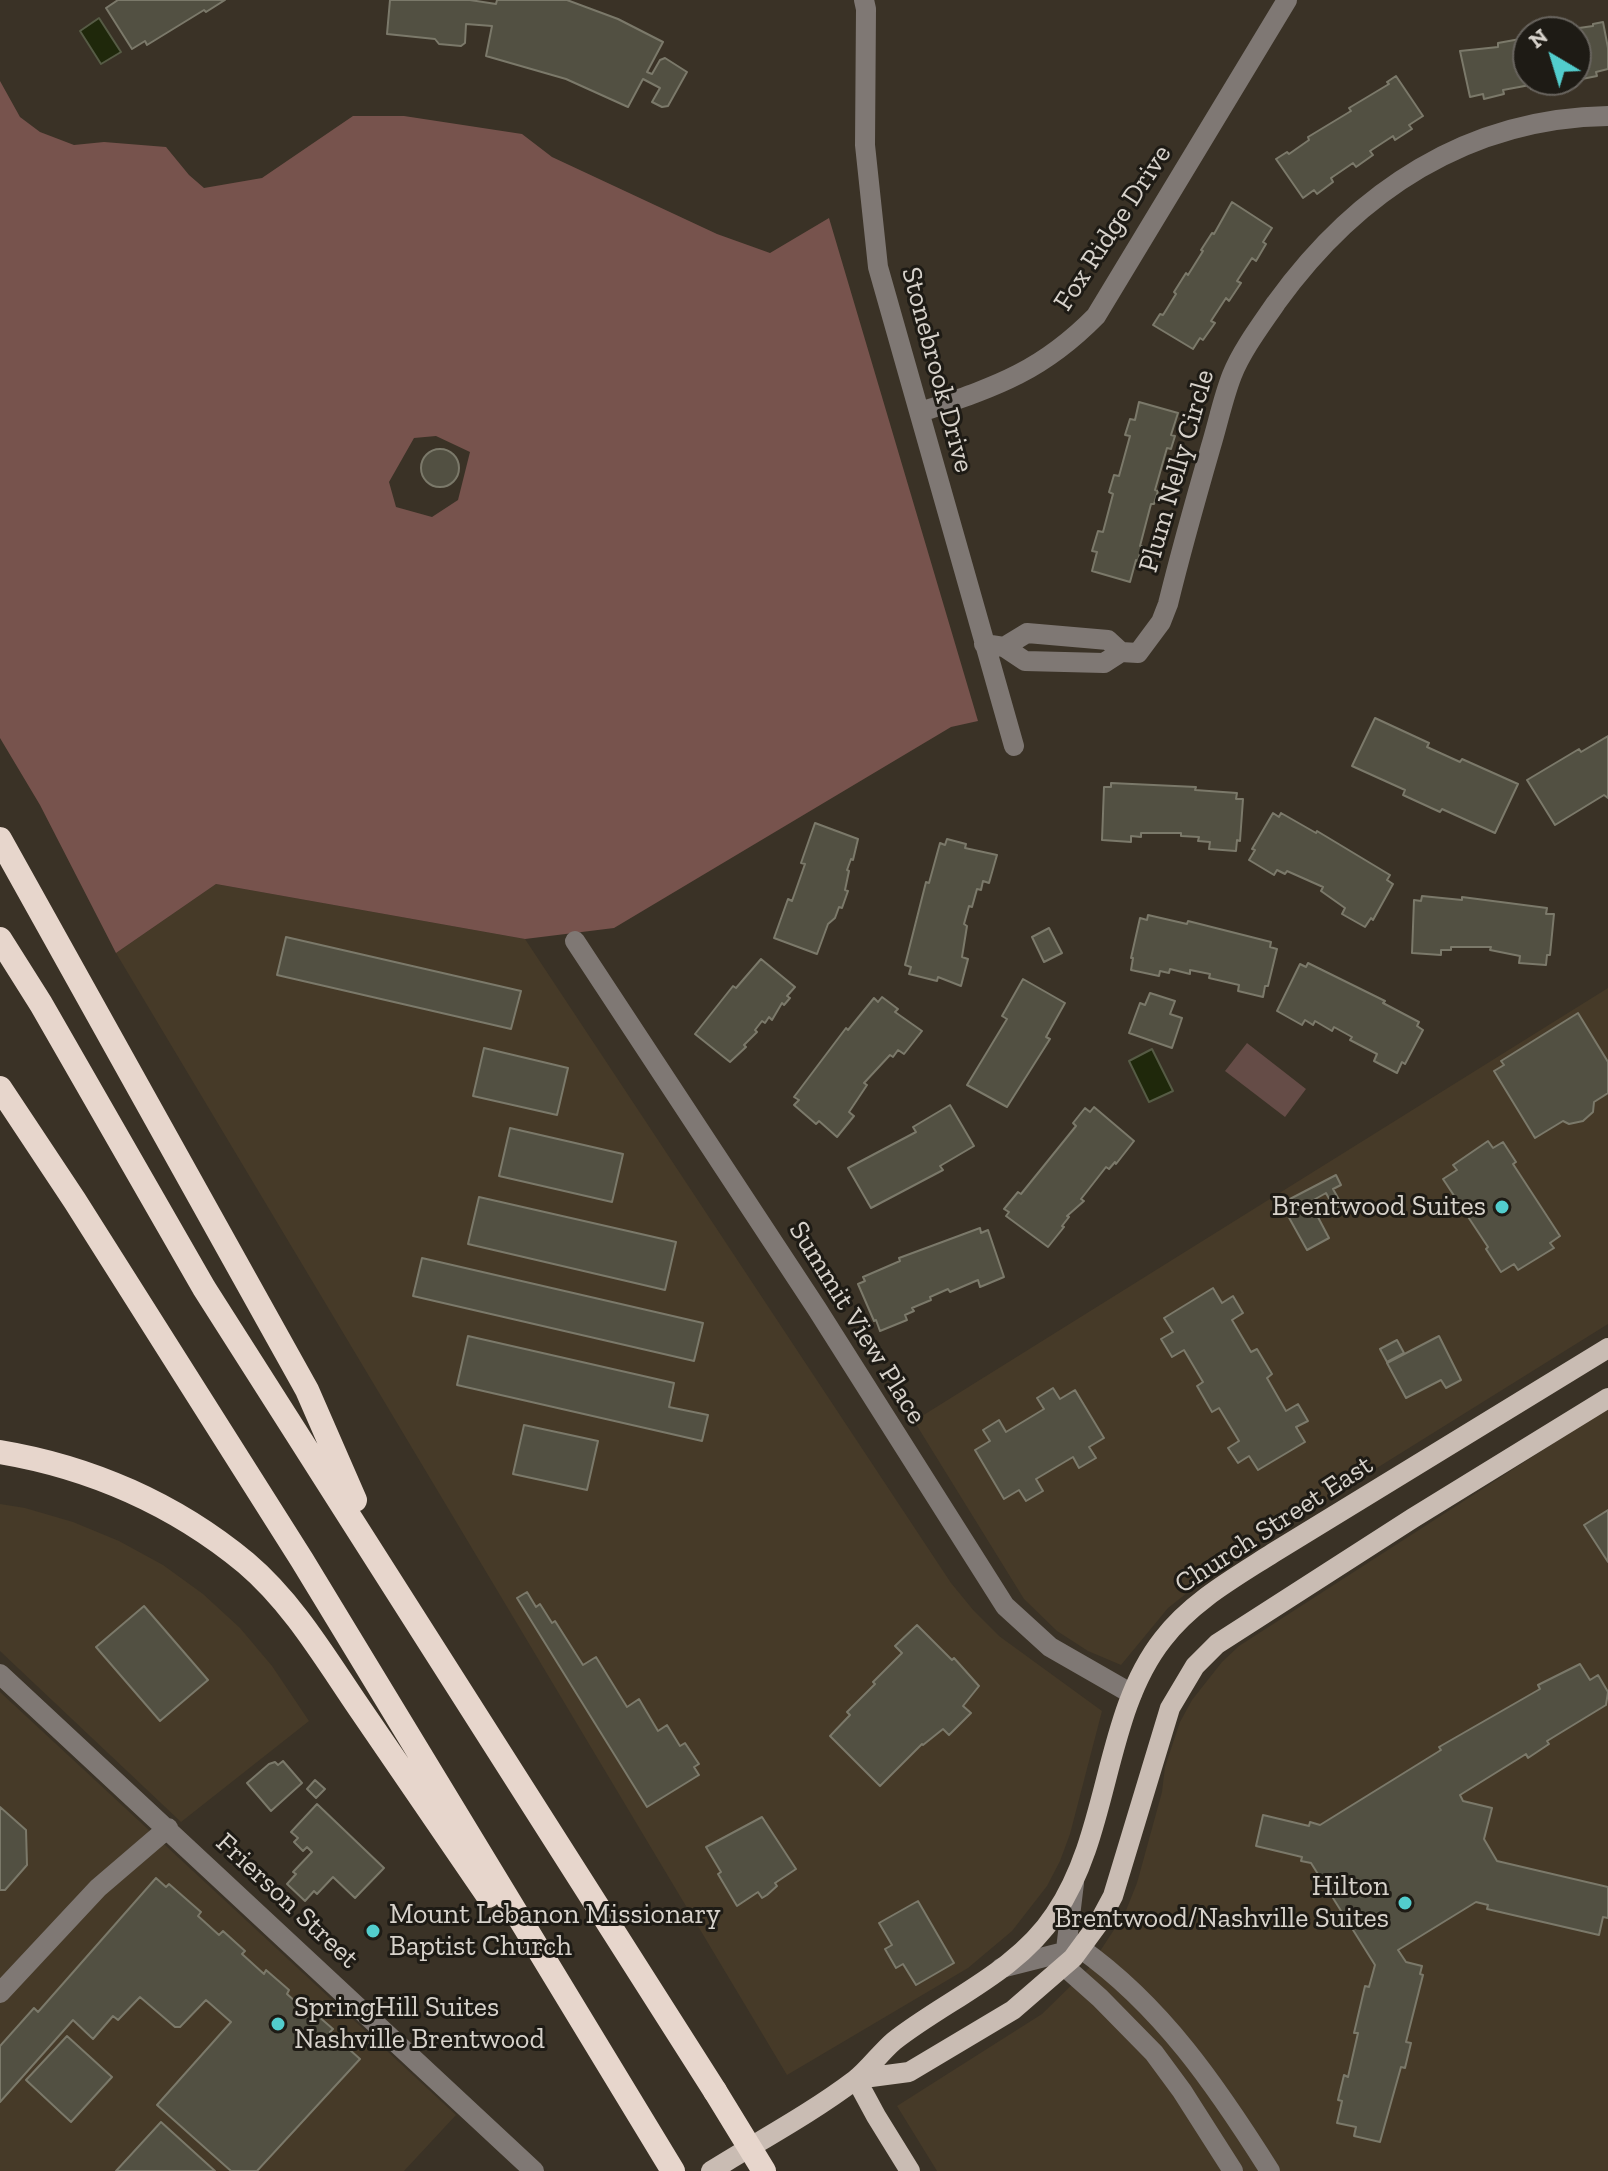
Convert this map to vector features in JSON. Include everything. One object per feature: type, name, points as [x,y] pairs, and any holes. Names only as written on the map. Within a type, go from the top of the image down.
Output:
[{"type":"highway","points":[[0,839],[307,1390],[384,1568]]},
{"type":"highway","points":[[0,939],[41,1004],[204,1288],[764,2171]]},
{"type":"highway","points":[[0,1088],[302,1560],[673,2171]]},
{"type":"highway","points":[[0,1452],[41,1459],[111,1481],[176,1514],[246,1564],[296,1615],[646,2128]]},
{"type":"main road","name":"Church Street East","points":[[711,2171],[856,2079],[893,2042],[1001,1968],[1053,1917],[1074,1883],[1132,1694],[1151,1656],[1177,1622],[1229,1582],[1608,1348]]},
{"type":"main road","name":"Church Street East","points":[[856,2079],[909,2072],[1013,2010],[1070,1956],[1098,1924],[1113,1896],[1170,1708],[1195,1666],[1217,1644],[1608,1398]]},
{"type":"main road","points":[[856,2079],[910,2171]]},
{"type":"street","name":"Stonebrook Drive","points":[[864,0],[865,145],[878,267],[921,412],[960,562],[994,646],[1014,746]]},
{"type":"street","name":"Fox Ridge Drive","points":[[921,412],[1008,382],[1060,350],[1096,316],[1287,0]]},
{"type":"street","name":"Plum Nelly Circle","points":[[994,646],[1027,633],[1108,640],[1121,652],[1138,653],[1161,622],[1168,604],[1232,374],[1263,321],[1293,280],[1346,222],[1376,197],[1429,162],[1487,136],[1529,125],[1572,117],[1608,116]]},
{"type":"street","name":"Summit View Place","points":[[575,941],[817,1309],[1005,1606],[1050,1647],[1132,1694]]},
{"type":"street","name":"Frierson Street","points":[[0,1674],[534,2171]]},
{"type":"street","points":[[0,1993],[98,1888],[168,1828]]},
{"type":"street","points":[[1074,1883],[1070,1956],[1154,2053],[1233,2171]]},
{"type":"street","points":[[1001,1968],[1070,1956],[1128,1987],[1176,2035],[1218,2090],[1270,2171]]},
{"type":"shaded area","points":[[99,18],[121,52],[101,64],[80,31]]},
{"type":"shaded area","points":[[0,81],[20,117],[40,132],[74,145],[104,142],[166,147],[204,188],[262,178],[353,116],[404,116],[522,134],[552,157],[717,234],[770,253],[829,218],[978,721],[951,727],[614,928],[525,939],[216,884],[116,953],[40,805],[0,738]],"holes":[[[436,436],[470,452],[458,500],[432,517],[396,507],[389,482],[414,438]]]},
{"type":"shaded area","points":[[216,884],[525,939],[951,1583],[999,1636],[1102,1711],[1060,1861],[1047,1886],[1012,1931],[968,1968],[787,2075],[116,953]]},
{"type":"shaded area","points":[[1608,988],[1608,1324],[1226,1562],[1168,1608],[1121,1665],[1088,1651],[1057,1631],[1024,1599],[914,1421]]},
{"type":"shaded area","points":[[1247,1043],[1306,1089],[1285,1117],[1225,1071]]},
{"type":"shaded area","points":[[1152,1049],[1173,1091],[1149,1102],[1129,1061]]},
{"type":"shaded area","points":[[1608,1408],[1608,2171],[937,2171],[897,2106],[1042,2014],[1089,1968],[1125,1913],[1137,1883],[1162,1792],[1165,1767],[1180,1722],[1192,1700],[1222,1662],[1239,1646]]},
{"type":"shaded area","points":[[0,1504],[73,1522],[119,1541],[163,1565],[203,1594],[240,1628],[272,1666],[309,1721],[181,1822],[0,1651]]},
{"type":"shaded area","points":[[0,1692],[456,2115],[404,2171],[0,2171]]},
{"type":"building","points":[[118,0],[225,0],[147,45],[145,41],[132,49],[106,8]]},
{"type":"building","points":[[390,0],[470,0],[496,4],[497,0],[567,0],[618,19],[663,42],[647,72],[652,74],[660,60],[665,58],[687,72],[668,106],[662,107],[652,102],[660,88],[643,79],[628,107],[566,79],[486,56],[492,26],[466,24],[465,43],[461,46],[439,44],[435,39],[387,34]]},
{"type":"building","points":[[1603,22],[1608,69],[1596,72],[1597,76],[1592,77],[1592,26]]},
{"type":"building","points":[[1512,40],[1512,88],[1503,90],[1504,94],[1484,99],[1483,94],[1470,97],[1460,51],[1498,47],[1498,43]]},
{"type":"building","points":[[1396,76],[1423,116],[1409,125],[1412,129],[1395,140],[1393,136],[1370,151],[1373,155],[1356,167],[1353,163],[1331,178],[1333,182],[1317,194],[1314,190],[1303,198],[1276,159],[1287,152],[1289,154],[1309,140],[1308,137],[1351,111],[1349,108],[1389,84],[1387,82]]},
{"type":"building","points":[[1232,202],[1272,228],[1256,261],[1252,258],[1237,281],[1241,283],[1229,301],[1226,298],[1211,321],[1215,323],[1193,349],[1153,325],[1160,314],[1163,315],[1176,294],[1174,292],[1186,273],[1188,275]]},
{"type":"building","points":[[1139,402],[1178,413],[1171,435],[1175,436],[1171,449],[1167,448],[1155,490],[1158,491],[1154,504],[1151,504],[1130,582],[1092,571],[1097,552],[1092,551],[1098,531],[1103,532],[1113,494],[1109,492],[1114,475],[1119,476],[1130,436],[1125,435],[1130,419],[1135,420]]},
{"type":"building","points":[[440,449],[454,454],[459,468],[454,482],[440,487],[426,482],[421,468],[426,454]]},
{"type":"building","points":[[1375,718],[1429,743],[1427,747],[1518,784],[1495,833],[1403,795],[1405,790],[1352,766]]},
{"type":"building","points":[[1608,736],[1608,798],[1604,795],[1555,825],[1527,780],[1579,749],[1581,752]]},
{"type":"building","points":[[1111,783],[1196,787],[1195,790],[1237,793],[1236,799],[1243,799],[1240,841],[1237,840],[1236,851],[1209,849],[1210,842],[1198,841],[1199,837],[1181,836],[1181,833],[1141,833],[1141,837],[1131,836],[1131,842],[1102,840],[1104,787],[1111,787]]},
{"type":"building","points":[[1273,813],[1279,817],[1281,813],[1317,831],[1390,875],[1387,880],[1393,884],[1373,920],[1371,918],[1365,927],[1342,914],[1345,908],[1321,891],[1323,887],[1287,871],[1285,874],[1277,870],[1274,875],[1249,860]]},
{"type":"building","points":[[815,823],[858,839],[847,870],[845,890],[848,891],[842,908],[839,907],[835,918],[828,924],[817,954],[774,938],[788,899],[792,901]]},
{"type":"building","points":[[947,839],[966,844],[965,848],[997,855],[989,883],[983,881],[981,890],[977,889],[964,924],[967,926],[962,957],[968,959],[961,986],[938,977],[937,981],[909,974],[911,967],[905,965],[926,882],[929,883],[940,843],[945,845]]},
{"type":"building","points":[[1422,896],[1462,900],[1462,897],[1547,908],[1546,914],[1554,914],[1550,955],[1547,955],[1546,965],[1519,963],[1520,956],[1490,950],[1491,947],[1451,947],[1451,950],[1441,950],[1441,955],[1412,953],[1414,900],[1421,901]]},
{"type":"building","points":[[1148,915],[1187,924],[1188,921],[1271,942],[1270,947],[1277,949],[1263,997],[1238,991],[1239,985],[1209,978],[1210,974],[1190,970],[1190,974],[1170,969],[1169,973],[1160,971],[1159,976],[1131,970],[1140,918],[1147,920]]},
{"type":"building","points":[[1049,928],[1062,953],[1044,962],[1032,937]]},
{"type":"building","points":[[286,937],[521,991],[511,1029],[277,975]]},
{"type":"building","points":[[761,959],[795,987],[772,1020],[769,1017],[765,1023],[762,1021],[755,1030],[757,1032],[744,1045],[746,1047],[730,1062],[695,1034],[733,986],[736,988]]},
{"type":"building","points":[[1308,963],[1385,1001],[1383,1003],[1419,1022],[1417,1026],[1423,1030],[1397,1073],[1374,1061],[1377,1054],[1350,1040],[1352,1037],[1334,1027],[1332,1031],[1315,1021],[1313,1025],[1305,1020],[1302,1025],[1277,1011],[1300,964],[1306,967]]},
{"type":"building","points":[[1023,979],[1065,1003],[1046,1037],[1050,1039],[1007,1107],[967,1085],[1007,1019],[1002,1016]]},
{"type":"building","points":[[1150,993],[1175,1001],[1170,1014],[1182,1018],[1172,1048],[1129,1033],[1140,1003],[1145,1005]]},
{"type":"building","points":[[882,997],[898,1009],[895,1012],[922,1031],[904,1054],[898,1050],[893,1057],[890,1055],[864,1083],[867,1085],[849,1112],[854,1116],[837,1137],[794,1105],[799,1100],[794,1097],[846,1028],[848,1030],[874,998],[878,1002]]},
{"type":"building","points":[[1578,1013],[1608,1062],[1608,1093],[1594,1102],[1593,1112],[1583,1121],[1569,1124],[1563,1121],[1535,1138],[1494,1071],[1504,1065],[1501,1061]]},
{"type":"building","points":[[484,1048],[568,1068],[557,1115],[473,1096]]},
{"type":"building","points":[[950,1105],[974,1146],[940,1166],[943,1170],[871,1208],[848,1168],[916,1132],[913,1127]]},
{"type":"building","points":[[1094,1107],[1134,1141],[1116,1164],[1109,1169],[1106,1167],[1081,1199],[1084,1201],[1067,1216],[1064,1227],[1048,1247],[1006,1216],[1009,1212],[1004,1209],[1018,1192],[1021,1194],[1076,1126],[1073,1123],[1085,1108],[1090,1112]]},
{"type":"building","points":[[510,1128],[623,1154],[612,1202],[499,1176]]},
{"type":"building","name":"Brentwood Suites","points":[[1488,1141],[1493,1148],[1503,1142],[1516,1162],[1513,1164],[1560,1236],[1550,1243],[1554,1248],[1518,1270],[1514,1264],[1501,1272],[1443,1179],[1457,1170],[1453,1165]]},
{"type":"building","points":[[1336,1175],[1341,1185],[1333,1189],[1342,1205],[1334,1208],[1326,1193],[1294,1211],[1288,1200]]},
{"type":"building","points":[[479,1197],[676,1242],[665,1290],[468,1244]]},
{"type":"building","points":[[1310,1202],[1329,1238],[1307,1250],[1287,1214]]},
{"type":"building","points":[[980,1228],[981,1233],[988,1230],[1004,1277],[980,1287],[978,1280],[950,1292],[948,1289],[912,1308],[914,1311],[905,1315],[907,1320],[880,1331],[858,1284],[865,1281],[863,1277],[900,1261],[899,1258]]},
{"type":"building","points":[[422,1258],[703,1323],[694,1361],[413,1296]]},
{"type":"building","points":[[1213,1288],[1222,1303],[1233,1296],[1243,1313],[1232,1320],[1251,1352],[1257,1349],[1272,1374],[1267,1378],[1286,1411],[1298,1404],[1308,1421],[1296,1427],[1305,1442],[1258,1470],[1249,1456],[1238,1463],[1228,1448],[1239,1441],[1219,1408],[1212,1412],[1197,1386],[1203,1382],[1184,1350],[1172,1357],[1161,1339],[1173,1332],[1164,1318]]},
{"type":"building","points":[[468,1336],[674,1383],[669,1407],[708,1415],[702,1441],[457,1385]]},
{"type":"building","points":[[1439,1336],[1461,1380],[1446,1388],[1441,1380],[1406,1398],[1387,1363]]},
{"type":"building","points":[[1397,1340],[1404,1353],[1387,1362],[1380,1349]]},
{"type":"building","points":[[1053,1388],[1060,1399],[1075,1390],[1104,1438],[1089,1447],[1096,1458],[1079,1468],[1073,1457],[1036,1479],[1043,1491],[1026,1501],[1019,1490],[1004,1499],[975,1450],[990,1441],[983,1430],[999,1420],[1006,1432],[1044,1409],[1037,1398]]},
{"type":"building","points":[[524,1425],[598,1441],[587,1490],[513,1474]]},
{"type":"building","points":[[1608,1510],[1608,1562],[1584,1525]]},
{"type":"building","points":[[527,1592],[536,1607],[540,1604],[552,1623],[555,1621],[583,1665],[596,1657],[627,1707],[639,1699],[658,1731],[667,1725],[680,1746],[685,1743],[699,1764],[694,1767],[699,1775],[647,1807],[517,1598]]},
{"type":"building","points":[[144,1606],[208,1680],[160,1721],[96,1647]]},
{"type":"building","points":[[917,1625],[952,1660],[954,1658],[979,1686],[963,1706],[971,1713],[949,1735],[943,1729],[922,1744],[880,1786],[830,1736],[850,1715],[847,1712],[875,1684],[873,1682],[902,1653],[895,1646]]},
{"type":"building","name":"Hilton Brentwood/Nashville Suites","points":[[1580,1664],[1590,1680],[1598,1675],[1608,1692],[1606,1705],[1547,1741],[1549,1744],[1528,1758],[1526,1754],[1460,1795],[1463,1801],[1492,1808],[1484,1839],[1497,1861],[1608,1887],[1608,1918],[1603,1917],[1599,1935],[1487,1909],[1488,1905],[1476,1902],[1398,1950],[1406,1962],[1422,1966],[1420,1974],[1423,1975],[1406,2042],[1411,2043],[1380,2142],[1354,2136],[1356,2127],[1337,2123],[1342,2101],[1338,2100],[1344,2075],[1348,2077],[1365,1986],[1369,1987],[1375,1965],[1311,1863],[1301,1861],[1302,1857],[1256,1846],[1263,1815],[1309,1826],[1310,1822],[1320,1825],[1441,1750],[1439,1747],[1540,1689],[1538,1685]]},
{"type":"building","points":[[283,1761],[302,1783],[271,1811],[247,1783],[269,1764],[275,1762],[278,1765]]},
{"type":"building","points":[[315,1780],[325,1789],[316,1798],[307,1789]]},
{"type":"building","points":[[317,1804],[384,1868],[355,1898],[333,1877],[317,1894],[314,1891],[305,1901],[287,1884],[296,1874],[293,1872],[312,1852],[307,1847],[303,1851],[294,1842],[298,1838],[291,1832]]},
{"type":"building","points":[[0,1807],[26,1830],[27,1865],[5,1890],[0,1890]]},
{"type":"building","points":[[762,1817],[796,1869],[775,1883],[777,1886],[767,1895],[762,1898],[758,1892],[737,1906],[706,1847]]},
{"type":"building","name":"SpringHill Suites Nashville Brentwood","points":[[156,1878],[166,1887],[169,1884],[201,1912],[198,1916],[219,1935],[223,1931],[245,1951],[242,1954],[264,1974],[266,1970],[289,1990],[287,1994],[307,2012],[310,2009],[333,2029],[330,2032],[360,2059],[257,2171],[231,2171],[157,2105],[231,2022],[206,2000],[180,2027],[175,2027],[140,1997],[118,2020],[113,2016],[93,2039],[73,2020],[0,2102],[0,2046],[34,2008],[38,2012]]},
{"type":"building","points":[[918,1901],[954,1963],[916,1985],[903,1964],[896,1968],[885,1949],[892,1945],[879,1923]]},
{"type":"building","points":[[67,2036],[112,2077],[71,2122],[26,2080]]},
{"type":"building","points":[[161,2122],[215,2171],[116,2171]]},
{"type":"place","name":"Brentwood Suites","points":[[1502,1207]]},
{"type":"place","name":"Hilton Brentwood/Nashville Suites","points":[[1405,1903]]},
{"type":"place","name":"Mount Lebanon Missionary Baptist Church","points":[[373,1931]]},
{"type":"place","name":"SpringHill Suites Nashville Brentwood","points":[[278,2024]]}]
